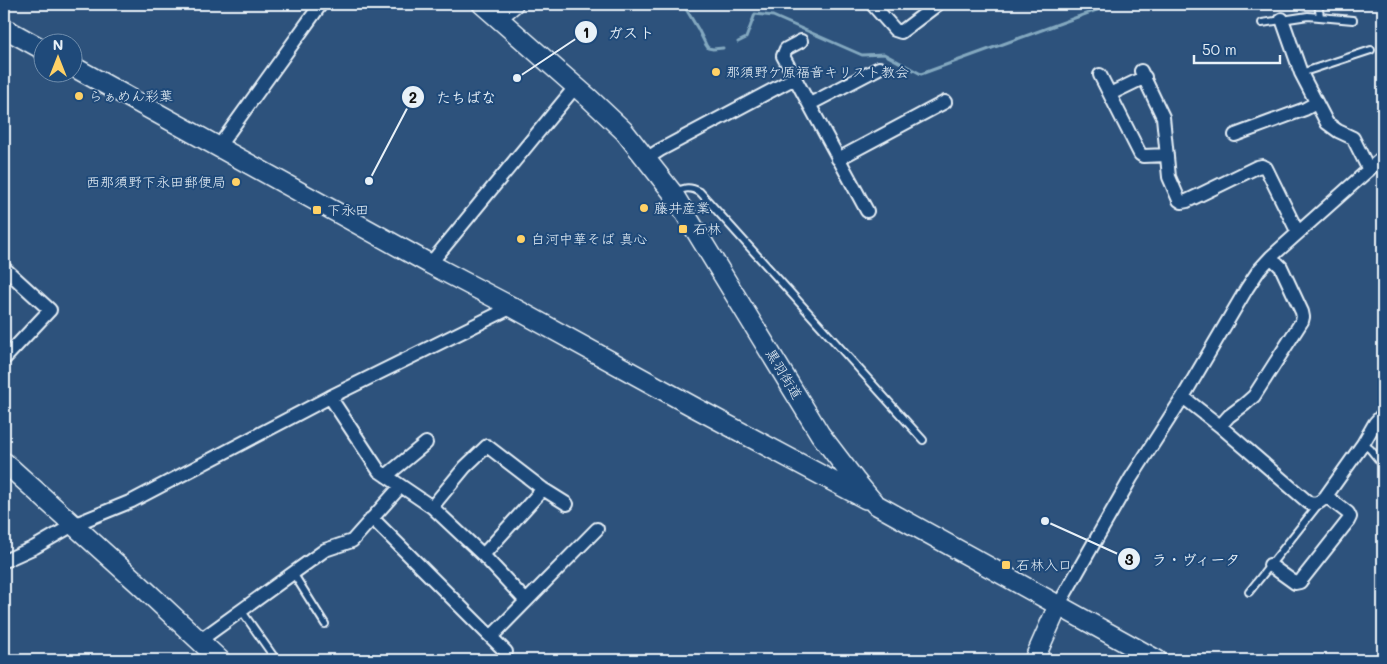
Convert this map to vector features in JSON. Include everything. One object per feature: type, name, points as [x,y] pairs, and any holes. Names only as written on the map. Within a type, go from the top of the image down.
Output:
[{"type":"street","points":[[219,146],[321,4]]},
{"type":"street","name":"黒羽街道","points":[[482,4],[576,86],[624,131],[646,158],[672,192],[820,434],[854,480],[875,504],[1157,660]]},
{"type":"street","points":[[498,17],[514,4]]},
{"type":"street","points":[[872,4],[895,30],[901,32],[938,4]]},
{"type":"street","points":[[1282,19],[1301,72],[1327,123],[1353,138],[1369,170]]},
{"type":"street","points":[[4,28],[32,43]]},
{"type":"street","points":[[801,40],[786,48],[783,56],[867,211]]},
{"type":"street","points":[[810,104],[879,68]]},
{"type":"street","points":[[82,71],[430,264],[875,504]]},
{"type":"street","points":[[1110,94],[1143,74],[1164,117],[1169,177],[1179,200],[1182,202],[1187,201],[1257,166],[1262,166],[1266,168],[1298,233]]},
{"type":"street","points":[[1100,75],[1140,154],[1143,156],[1166,154]]},
{"type":"street","points":[[646,158],[795,78]]},
{"type":"street","points":[[430,264],[576,86]]},
{"type":"street","points":[[838,158],[945,102]]},
{"type":"street","points":[[1235,135],[1305,109],[1316,103]]},
{"type":"street","points":[[1034,660],[1058,606],[1131,478],[1183,397],[1259,270],[1271,257],[1383,157]]},
{"type":"street","points":[[1220,426],[1229,416],[1254,396],[1302,321],[1302,312],[1280,267],[1271,257]]},
{"type":"street","points":[[4,268],[50,310],[4,357]]},
{"type":"street","points":[[4,561],[35,547],[73,525],[132,501],[330,397],[512,307]]},
{"type":"street","points":[[330,397],[379,471],[432,508],[483,555],[526,601]]},
{"type":"street","points":[[1183,397],[1220,426],[1309,503],[1313,504],[1323,500],[1383,414]]},
{"type":"street","points":[[386,476],[426,443]]},
{"type":"street","points":[[432,508],[465,467],[487,446],[567,504]]},
{"type":"street","points":[[4,462],[220,660]]},
{"type":"street","points":[[199,641],[325,550],[352,541],[401,486]]},
{"type":"street","points":[[483,555],[544,489]]},
{"type":"street","points":[[1270,565],[1295,583],[1300,582],[1350,517],[1348,513],[1323,500]]},
{"type":"street","points":[[372,518],[506,652]]},
{"type":"street","points":[[491,637],[597,529]]},
{"type":"lane","points":[[1318,4],[1320,16]]},
{"type":"lane","points":[[1262,23],[1308,16],[1353,20]]},
{"type":"lane","points":[[1301,72],[1371,50]]},
{"type":"lane","points":[[672,192],[693,188],[700,192],[923,440]]},
{"type":"lane","points":[[1363,444],[1370,449],[1383,465]]},
{"type":"lane","points":[[1249,592],[1323,500]]},
{"type":"lane","points":[[293,573],[326,624]]},
{"type":"lane","points":[[241,610],[274,657]]},
{"type":"waterway","points":[[683,4],[708,48],[723,48]]},
{"type":"waterway","points":[[738,42],[746,38],[755,14],[773,16],[862,55],[884,54],[921,74],[1113,4]]},
{"type":"waterway","points":[[1380,173],[1383,187]]},
{"type":"place","name":"那須野ケ原福音キリスト教会","points":[[716,72]]},
{"type":"place","name":"ガスト","points":[[517,78]]},
{"type":"place","name":"らぁめん彩葉","points":[[79,96]]},
{"type":"place","name":"たちばな","points":[[369,181]]},
{"type":"place","name":"西那須野下永田郵便局","points":[[236,182]]},
{"type":"place","name":"藤井産業","points":[[644,208]]},
{"type":"place","name":"下永田","points":[[317,210]]},
{"type":"place","name":"石林","points":[[683,229]]},
{"type":"place","name":"白河中華そば 真心","points":[[521,239]]},
{"type":"place","name":"ラ・ヴィータ","points":[[1045,521]]},
{"type":"place","name":"石林入口","points":[[1006,565]]}]
